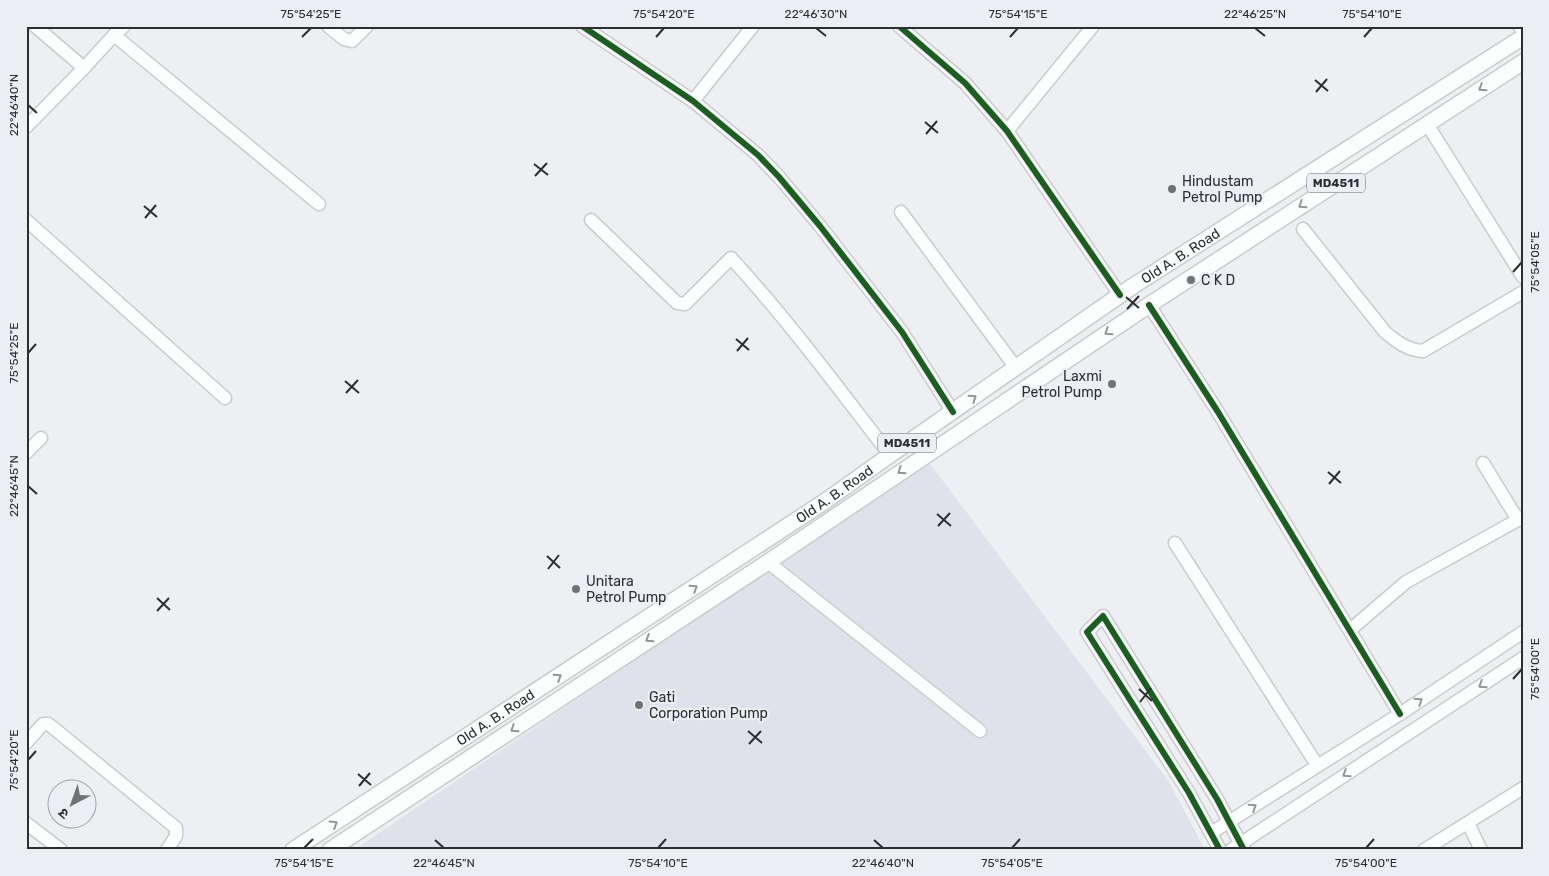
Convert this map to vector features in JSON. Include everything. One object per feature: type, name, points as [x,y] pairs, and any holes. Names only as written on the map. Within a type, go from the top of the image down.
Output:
[{"type":"main road","name":"Old A. B. Road","points":[[293,850],[824,502],[1120,295],[1523,38]]},
{"type":"main road","name":"Old A. B. Road","points":[[330,850],[768,562],[1149,305],[1523,62]]},
{"type":"street","points":[[35,26],[84,68]]},
{"type":"street","points":[[26,127],[124,26]]},
{"type":"street","points":[[328,26],[344,39],[352,41],[367,26]]},
{"type":"street","points":[[582,26],[693,101],[758,155],[779,177],[902,332],[953,412]]},
{"type":"street","points":[[693,101],[753,26]]},
{"type":"street","points":[[899,26],[965,83],[1007,131],[1120,295]]},
{"type":"street","points":[[1007,131],[1092,26]]},
{"type":"street","points":[[1519,26],[1523,30]]},
{"type":"street","points":[[114,35],[319,204]]},
{"type":"street","points":[[1427,124],[1523,278]]},
{"type":"street","points":[[900,212],[1016,368]]},
{"type":"street","points":[[26,220],[226,398]]},
{"type":"street","points":[[591,220],[676,303],[685,304],[731,258],[826,373],[890,455]]},
{"type":"street","points":[[1303,229],[1385,332],[1401,345],[1413,350],[1424,350],[1523,292]]},
{"type":"street","points":[[1149,305],[1218,412],[1400,714]]},
{"type":"street","points":[[26,453],[41,438]]},
{"type":"street","points":[[1350,630],[1406,582],[1520,519],[1483,463]]},
{"type":"street","points":[[1175,543],[1317,765]]},
{"type":"street","points":[[768,562],[980,731]]},
{"type":"street","points":[[1220,850],[1189,793],[1087,632],[1103,616],[1217,798],[1230,822],[1239,848],[1523,658]]},
{"type":"street","points":[[1212,833],[1400,714],[1523,632]]},
{"type":"street","points":[[26,743],[43,724],[51,726],[176,828],[176,836],[167,850]]},
{"type":"street","points":[[1424,850],[1523,788]]},
{"type":"street","points":[[26,823],[60,850]]},
{"type":"street","points":[[1468,824],[1481,850]]},
{"type":"shaded area","points":[[928,461],[1169,782],[1205,850],[354,850]]},
{"type":"cycle path","points":[[582,26],[693,101],[758,155],[820,226],[902,332],[953,412]]},
{"type":"cycle path","points":[[899,26],[965,83],[1007,131],[1120,295]]},
{"type":"cycle path","points":[[1149,305],[1218,412],[1400,714]]},
{"type":"cycle path","points":[[1220,850],[1189,793],[1087,632],[1103,616],[1217,799],[1244,850]]},
{"type":"place","name":"Hindustam Petrol Pump","points":[[1172,189]]},
{"type":"place","name":"C K D","points":[[1191,280]]},
{"type":"place","name":"Laxmi Petrol Pump","points":[[1112,384]]},
{"type":"place","name":"Unitara Petrol Pump","points":[[576,589]]},
{"type":"place","name":"Gati Corporation Pump","points":[[639,705]]}]
